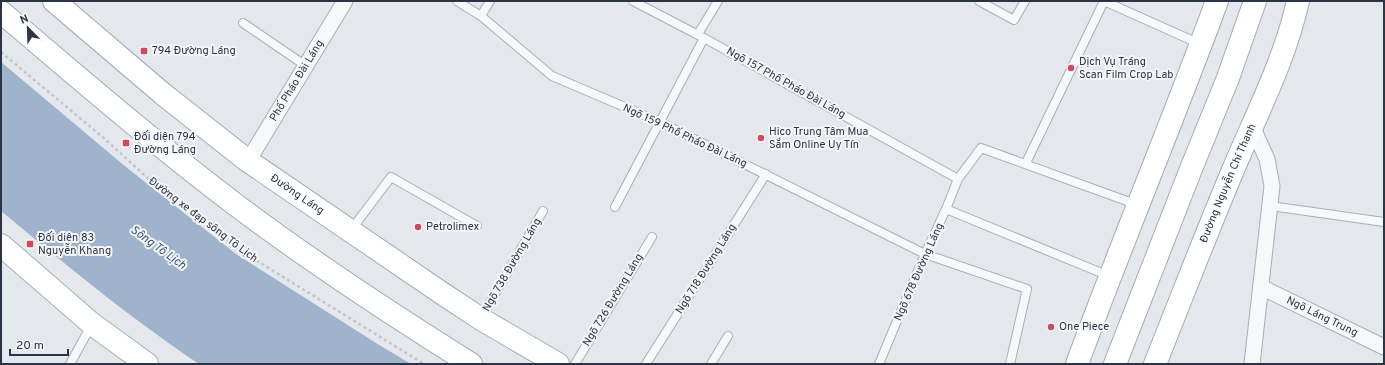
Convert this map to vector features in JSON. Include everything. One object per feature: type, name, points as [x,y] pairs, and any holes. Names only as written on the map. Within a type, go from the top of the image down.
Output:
[{"type":"main road","name":"Đường Láng","points":[[54,1],[163,94],[248,161],[481,319],[558,364]]},
{"type":"main road","points":[[1076,364],[1109,276],[1139,206],[1217,1]]},
{"type":"main road","points":[[1115,364],[1228,78],[1255,1]]},
{"type":"main road","name":"Đường Nguyễn Chí Thanh","points":[[1155,364],[1232,172],[1273,76],[1293,23],[1298,1]]},
{"type":"main road","points":[[1,12],[138,128],[236,205],[336,276],[471,364]]},
{"type":"main road","points":[[1,245],[92,324],[147,364]]},
{"type":"street","name":"Phố Pháo Đài Láng","points":[[248,161],[345,1]]},
{"type":"street","points":[[1252,126],[1267,159],[1272,186],[1252,364]]},
{"type":"street","name":"Ngõ Láng Trung","points":[[1261,287],[1384,347]]},
{"type":"lane","name":"Ngõ 159 Phố Pháo Đài Láng","points":[[457,1],[481,16],[552,76],[660,122],[925,254],[1027,289],[1010,364]]},
{"type":"lane","points":[[481,16],[490,1]]},
{"type":"lane","name":"Ngõ 157 Phố Pháo Đài Láng","points":[[633,1],[701,36],[958,179]]},
{"type":"lane","points":[[615,207],[660,122],[718,1]]},
{"type":"lane","points":[[979,1],[1014,20],[1025,1]]},
{"type":"lane","points":[[1139,206],[1026,163],[1104,1],[1201,44]]},
{"type":"lane","points":[[242,23],[306,66]]},
{"type":"lane","name":"Ngõ 678 Đường Láng","points":[[879,364],[958,179],[981,148],[1026,163]]},
{"type":"lane","name":"Ngõ 718 Đường Láng","points":[[646,364],[766,174]]},
{"type":"lane","points":[[350,231],[391,177],[477,226]]},
{"type":"lane","points":[[1270,206],[1384,222]]},
{"type":"lane","points":[[946,209],[1109,276]]},
{"type":"lane","name":"Ngõ 738 Đường Láng","points":[[481,319],[543,211]]},
{"type":"lane","name":"Ngõ 726 Đường Láng","points":[[575,364],[652,237]]},
{"type":"lane","points":[[70,364],[92,324]]},
{"type":"lane","points":[[711,364],[728,336]]},
{"type":"path","name":"Đường xe đạp sông Tô Lịch","points":[[1,52],[106,140],[153,183],[241,251],[424,364]]},
{"type":"water","name":"Sông Tô Lịch","points":[[1,62],[126,167],[236,254],[411,364],[199,364],[148,328],[74,271],[1,211]]},
{"type":"place","name":"794 Đường Láng","points":[[144,51]]},
{"type":"place","name":"Dịch Vụ Tráng Scan Film Crop Lab","points":[[1071,68]]},
{"type":"place","name":"Hico Trung Tâm Mua Sắm Online Uy Tín","points":[[761,138]]},
{"type":"place","name":"Đối diện 794 Đường Láng","points":[[126,143]]},
{"type":"place","name":"Petrolimex","points":[[418,227]]},
{"type":"place","name":"Đối diện 83 Nguyễn Khang","points":[[30,244]]},
{"type":"place","name":"One Piece","points":[[1051,327]]}]
